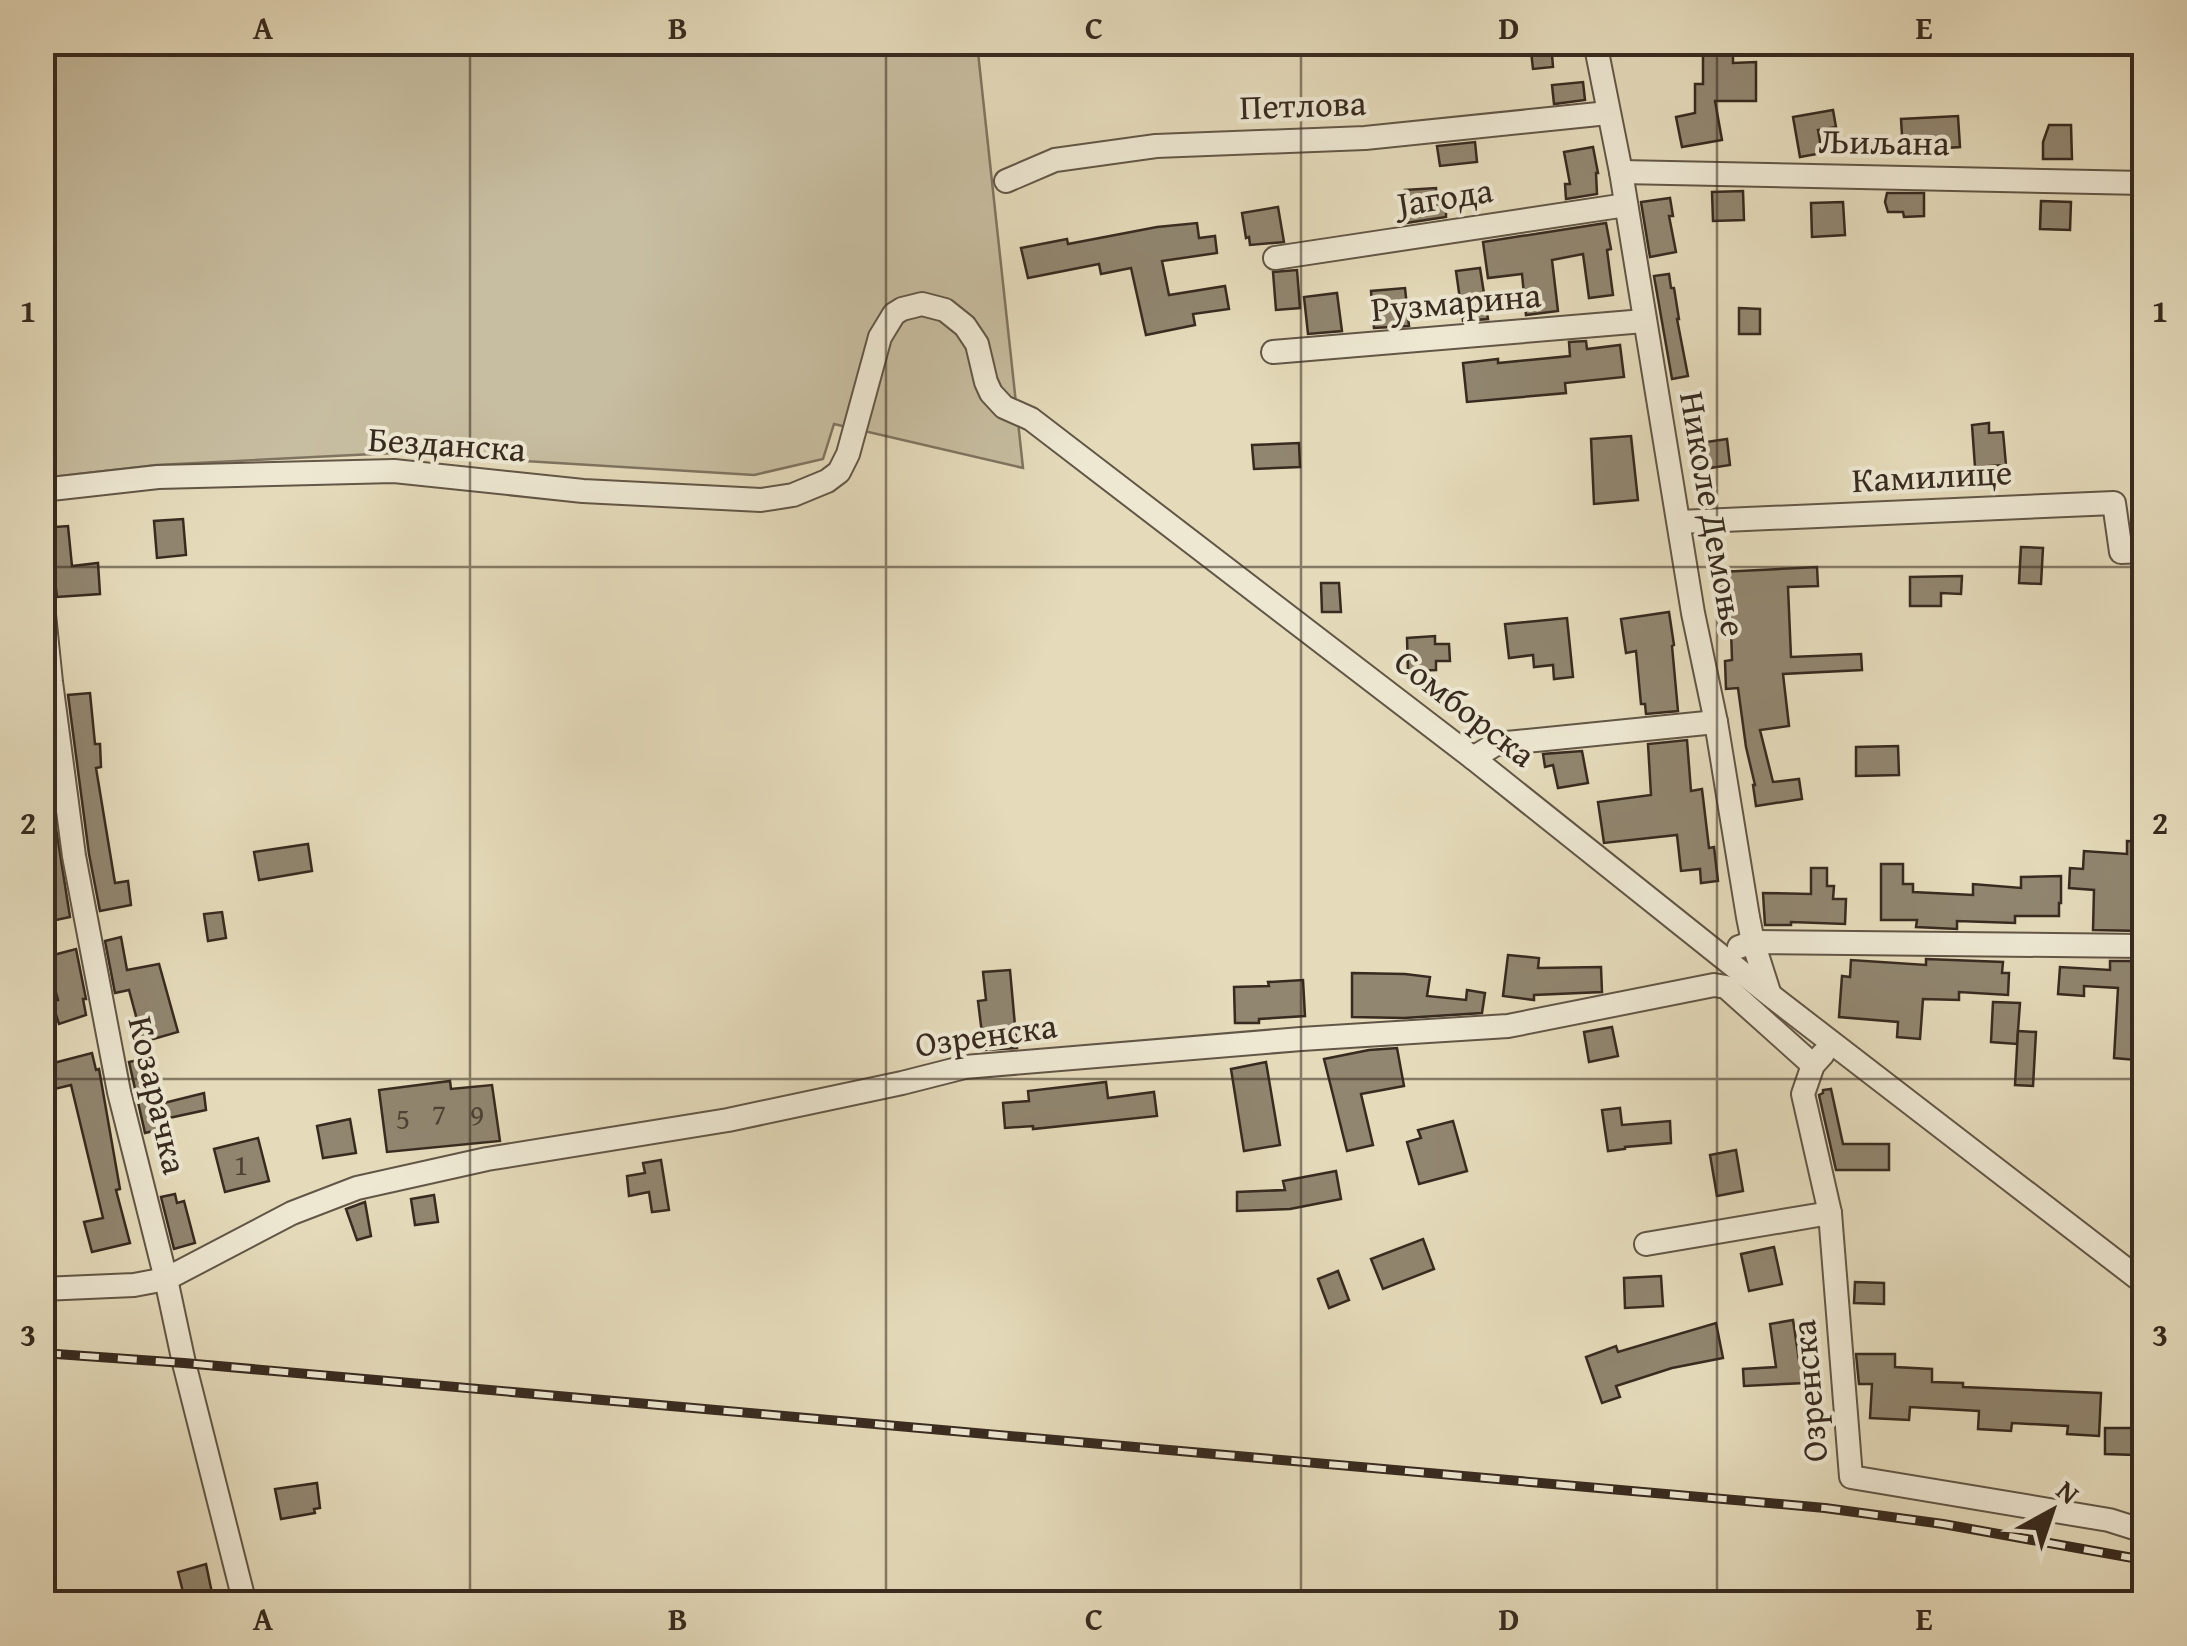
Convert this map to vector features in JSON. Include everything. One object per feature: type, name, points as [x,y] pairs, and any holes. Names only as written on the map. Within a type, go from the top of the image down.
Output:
[{"type":"street","name":"Николе Демоње","points":[[1595,42],[1621,172],[1693,613],[1716,722],[1753,942],[1770,995]]},
{"type":"street","name":"Петлова","points":[[1006,181],[1054,160],[1156,146],[1365,138],[1608,113]]},
{"type":"street","name":"Љиљана","points":[[1621,172],[2144,183]]},
{"type":"street","name":"Јагода","points":[[1275,258],[1626,204]]},
{"type":"street","name":"Сомборска","points":[[840,472],[874,352],[889,319],[902,309],[922,304],[955,316],[972,334],[986,382],[1004,407],[1031,419],[1473,758],[1770,995],[2144,1283]]},
{"type":"street","name":"Рузмарина","points":[[1273,352],[1644,321]]},
{"type":"street","name":"Безданска","points":[[42,490],[158,477],[394,471],[583,491],[761,500],[803,491],[840,472]]},
{"type":"street","name":"Камилице","points":[[1680,522],[2114,503],[2121,552],[2144,552]]},
{"type":"street","name":"Козарачка","points":[[42,595],[74,856],[119,1092],[245,1604]]},
{"type":"street","points":[[1473,758],[1496,744],[1716,722]]},
{"type":"street","points":[[1718,954],[1753,942],[2144,946]]},
{"type":"street","name":"Озренска","points":[[166,1280],[292,1213],[356,1188],[505,1156],[728,1120],[964,1067],[1508,1026],[1714,985],[1726,987],[1813,1065],[1803,1094],[1830,1213],[1851,1477],[2109,1520],[2144,1531]]},
{"type":"street","points":[[1813,1065],[1834,1044]]},
{"type":"street","points":[[1646,1244],[1830,1213]]},
{"type":"street","points":[[42,1289],[134,1286],[166,1280]]},
{"type":"shaded area","points":[[42,43],[977,43],[1023,468],[834,424],[823,459],[754,475],[394,453],[157,465],[43,478]]},
{"type":"building","points":[[1530,42],[1551,42],[1553,67],[1533,69]]},
{"type":"building","points":[[1708,42],[1733,42],[1733,63],[1756,62],[1756,101],[1715,101],[1722,140],[1682,147],[1676,117],[1695,113],[1695,84],[1703,84],[1703,53],[1708,53]]},
{"type":"building","points":[[1583,82],[1585,100],[1554,104],[1552,85]]},
{"type":"building","points":[[1833,110],[1836,127],[1818,130],[1822,153],[1800,157],[1793,117]]},
{"type":"building","points":[[1958,116],[1960,147],[1903,151],[1901,119]]},
{"type":"building","points":[[2049,125],[2071,125],[2072,159],[2043,159]]},
{"type":"building","points":[[1475,142],[1477,162],[1440,166],[1437,146]]},
{"type":"building","points":[[1593,147],[1597,194],[1566,199],[1565,184],[1570,184],[1564,152]]},
{"type":"building","points":[[1436,188],[1437,204],[1446,204],[1446,217],[1406,223],[1405,190]]},
{"type":"building","points":[[1743,191],[1744,220],[1713,221],[1712,192]]},
{"type":"building","points":[[1887,193],[1924,193],[1924,216],[1904,217],[1903,212],[1888,212]]},
{"type":"building","points":[[1670,198],[1676,252],[1650,257],[1641,202]]},
{"type":"building","points":[[2041,201],[2071,202],[2070,230],[2040,229]]},
{"type":"building","points":[[1843,202],[1845,235],[1812,237],[1811,203]]},
{"type":"building","points":[[1278,207],[1284,242],[1250,245],[1242,213]]},
{"type":"building","points":[[1197,223],[1199,238],[1215,236],[1217,253],[1162,261],[1169,295],[1225,286],[1229,309],[1193,314],[1195,325],[1146,335],[1131,268],[1101,274],[1099,264],[1028,278],[1021,248],[1067,239],[1068,244]]},
{"type":"building","points":[[1606,223],[1613,295],[1589,298],[1583,254],[1552,260],[1558,311],[1526,315],[1522,274],[1488,278],[1483,242]]},
{"type":"building","points":[[1480,268],[1488,319],[1463,321],[1456,271]]},
{"type":"building","points":[[1297,270],[1300,308],[1276,310],[1273,272]]},
{"type":"building","points":[[1669,274],[1688,376],[1672,379],[1654,276]]},
{"type":"building","points":[[1405,288],[1409,326],[1374,328],[1371,291]]},
{"type":"building","points":[[1337,293],[1342,331],[1308,334],[1304,297]]},
{"type":"building","points":[[1739,308],[1760,309],[1760,334],[1739,334]]},
{"type":"building","points":[[1586,341],[1587,349],[1620,345],[1624,377],[1565,383],[1566,393],[1467,402],[1463,363],[1570,356],[1569,342]]},
{"type":"building","points":[[1989,423],[1989,433],[2003,432],[2006,465],[1975,467],[1972,425]]},
{"type":"building","points":[[1631,436],[1638,500],[1594,504],[1591,439]]},
{"type":"building","points":[[1727,439],[1730,465],[1697,470],[1693,444]]},
{"type":"building","points":[[1299,443],[1300,467],[1254,469],[1252,445]]},
{"type":"building","points":[[183,519],[186,555],[157,558],[154,521]]},
{"type":"building","points":[[68,526],[72,566],[98,563],[100,594],[57,597],[52,556],[42,557],[42,528]]},
{"type":"building","points":[[2021,547],[2043,548],[2041,584],[2019,583]]},
{"type":"building","points":[[1817,567],[1818,586],[1788,587],[1791,657],[1861,654],[1862,670],[1783,674],[1789,726],[1760,730],[1773,782],[1799,779],[1802,799],[1756,806],[1738,688],[1726,689],[1725,661],[1732,660],[1730,601],[1722,601],[1720,572]]},
{"type":"building","points":[[1962,576],[1961,594],[1941,593],[1941,606],[1910,606],[1910,577]]},
{"type":"building","points":[[1321,583],[1339,583],[1341,612],[1322,612]]},
{"type":"building","points":[[1669,612],[1678,711],[1646,714],[1645,704],[1641,704],[1636,651],[1626,653],[1621,619]]},
{"type":"building","points":[[1567,618],[1573,677],[1554,679],[1553,665],[1534,667],[1533,655],[1509,658],[1505,624]]},
{"type":"building","points":[[1435,636],[1435,644],[1449,644],[1450,661],[1436,661],[1436,670],[1408,671],[1407,638]]},
{"type":"building","points":[[90,693],[95,744],[100,744],[101,767],[96,768],[115,883],[128,881],[131,905],[100,911],[68,695]]},
{"type":"building","points":[[1687,740],[1691,791],[1702,789],[1709,848],[1714,847],[1718,881],[1701,883],[1700,869],[1681,871],[1677,835],[1604,843],[1598,802],[1651,795],[1648,744]]},
{"type":"building","points":[[1898,746],[1899,775],[1856,776],[1856,747]]},
{"type":"building","points":[[1582,751],[1588,783],[1558,788],[1553,765],[1545,767],[1543,754]]},
{"type":"building","points":[[51,796],[70,917],[42,923],[42,797]]},
{"type":"building","points":[[2127,841],[2144,842],[2144,931],[2093,930],[2094,890],[2069,888],[2070,868],[2083,869],[2084,851],[2127,854]]},
{"type":"building","points":[[308,844],[312,871],[259,880],[254,852]]},
{"type":"building","points":[[1881,864],[1903,864],[1903,884],[1913,884],[1913,892],[1973,895],[1973,884],[2021,888],[2021,877],[2061,876],[2059,916],[2015,916],[2015,923],[1957,921],[1957,929],[1916,927],[1917,920],[1881,920]]},
{"type":"building","points":[[1811,868],[1827,868],[1827,886],[1834,886],[1833,899],[1846,899],[1845,924],[1765,925],[1763,893],[1811,894]]},
{"type":"building","points":[[222,912],[226,938],[208,941],[204,914]]},
{"type":"building","points":[[121,937],[127,970],[159,964],[178,1032],[143,1042],[129,990],[115,993],[105,941]]},
{"type":"building","points":[[76,949],[86,1015],[59,1024],[52,1002],[58,1000],[46,957]]},
{"type":"building","points":[[1508,955],[1539,958],[1538,968],[1601,967],[1602,992],[1534,995],[1534,1000],[1503,996]]},
{"type":"building","points":[[1926,959],[2003,962],[2002,973],[2009,973],[2008,995],[1959,992],[1959,1000],[1923,999],[1920,1039],[1897,1037],[1898,1022],[1839,1017],[1842,976],[1850,977],[1851,960],[1926,965]]},
{"type":"building","points":[[2110,961],[2142,961],[2144,1013],[2139,1012],[2136,1060],[2114,1058],[2118,988],[2084,986],[2084,996],[2058,994],[2060,967],[2110,970]]},
{"type":"building","points":[[1010,970],[1017,1048],[984,1050],[978,1001],[986,1000],[983,972]]},
{"type":"building","points":[[1352,973],[1430,977],[1427,996],[1466,1000],[1467,990],[1485,993],[1482,1013],[1352,1017]]},
{"type":"building","points":[[1303,980],[1305,1016],[1235,1023],[1234,987]]},
{"type":"building","points":[[1993,1002],[2020,1003],[2017,1044],[1991,1042]]},
{"type":"building","points":[[1612,1027],[1618,1056],[1589,1062],[1584,1032]]},
{"type":"building","points":[[2018,1031],[2036,1032],[2033,1086],[2015,1085]]},
{"type":"building","points":[[1397,1048],[1404,1086],[1361,1094],[1373,1145],[1347,1151],[1324,1059]]},
{"type":"building","points":[[92,1053],[96,1070],[99,1069],[120,1189],[116,1190],[130,1243],[92,1252],[84,1222],[103,1218],[71,1085],[42,1092],[42,1066]]},
{"type":"building","points":[[149,1058],[160,1104],[204,1093],[206,1110],[169,1118],[171,1127],[145,1133],[129,1062]]},
{"type":"building","points":[[1266,1062],[1280,1145],[1244,1151],[1231,1069]]},
{"type":"building","points":[[450,1081],[451,1089],[492,1085],[500,1141],[387,1152],[379,1090]]},
{"type":"building","points":[[1106,1082],[1108,1098],[1154,1092],[1157,1116],[1033,1129],[1005,1128],[1003,1103],[1029,1101],[1028,1091]]},
{"type":"building","points":[[1831,1089],[1843,1144],[1889,1144],[1889,1170],[1836,1170],[1819,1095]]},
{"type":"building","points":[[1620,1108],[1622,1125],[1670,1121],[1671,1143],[1608,1151],[1602,1110]]},
{"type":"building","points":[[350,1119],[356,1153],[323,1158],[317,1126]]},
{"type":"building","points":[[1453,1121],[1467,1171],[1419,1184],[1407,1142],[1421,1138],[1418,1130]]},
{"type":"building","points":[[258,1138],[269,1181],[225,1192],[214,1149]]},
{"type":"building","points":[[1736,1150],[1743,1191],[1717,1196],[1710,1155]]},
{"type":"building","points":[[661,1160],[669,1210],[652,1212],[649,1192],[629,1196],[627,1176],[645,1173],[643,1163]]},
{"type":"building","points":[[1336,1171],[1341,1199],[1290,1209],[1237,1211],[1237,1192],[1285,1190],[1283,1181]]},
{"type":"building","points":[[175,1194],[177,1203],[184,1201],[195,1243],[174,1249],[161,1197]]},
{"type":"building","points":[[434,1195],[438,1222],[415,1225],[411,1199]]},
{"type":"building","points":[[365,1202],[371,1236],[357,1240],[346,1209]]},
{"type":"building","points":[[1423,1239],[1434,1269],[1383,1289],[1371,1259]]},
{"type":"building","points":[[1774,1247],[1782,1284],[1749,1291],[1741,1254]]},
{"type":"building","points":[[1338,1271],[1349,1300],[1329,1308],[1318,1279]]},
{"type":"building","points":[[1661,1276],[1663,1306],[1625,1308],[1624,1278]]},
{"type":"building","points":[[1855,1282],[1884,1283],[1884,1304],[1854,1303]]},
{"type":"building","points":[[1793,1320],[1799,1360],[1804,1360],[1805,1383],[1744,1386],[1743,1369],[1776,1367],[1770,1324]]},
{"type":"building","points":[[1716,1323],[1723,1358],[1672,1368],[1616,1386],[1620,1397],[1602,1403],[1586,1357],[1616,1346],[1618,1352]]},
{"type":"building","points":[[1856,1354],[1895,1354],[1895,1367],[1932,1369],[1932,1382],[1963,1383],[1963,1387],[2101,1393],[2099,1436],[2067,1434],[2068,1426],[2012,1423],[2011,1431],[1978,1429],[1979,1411],[1910,1407],[1909,1420],[1870,1418],[1872,1384],[1859,1384]]},
{"type":"building","points":[[2105,1428],[2135,1428],[2135,1455],[2105,1454]]},
{"type":"building","points":[[317,1483],[320,1508],[314,1509],[315,1513],[281,1519],[275,1489]]},
{"type":"building","points":[[206,1564],[212,1593],[185,1600],[178,1572]]},
{"type":"railway","points":[[42,1353],[1825,1508],[1943,1524],[2144,1560]]}]
